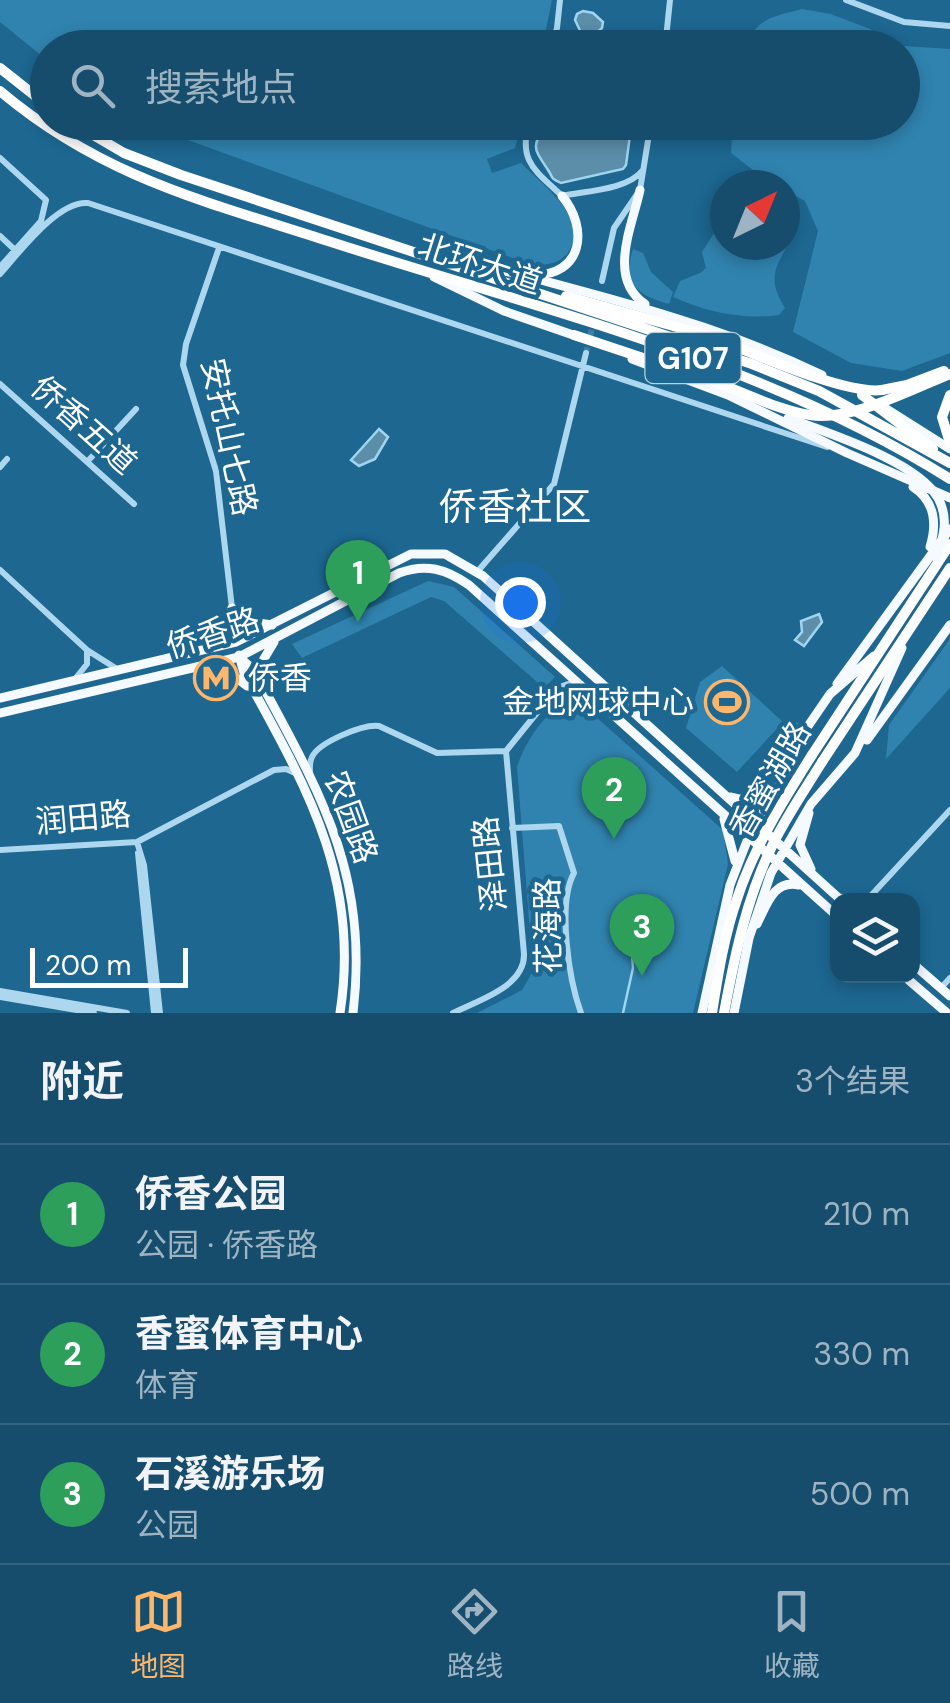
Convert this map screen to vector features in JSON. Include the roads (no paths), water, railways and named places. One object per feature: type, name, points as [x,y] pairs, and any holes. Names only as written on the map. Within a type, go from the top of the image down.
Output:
[{"type":"highway","points":[[0,68],[30,92]]},
{"type":"highway","name":"北环大道","points":[[0,91],[30,114]]},
{"type":"highway","name":"北环大道","points":[[66,140],[144,180],[666,348],[757,381],[848,422],[950,479]]},
{"type":"highway","name":"北环大道","points":[[102,140],[181,175],[455,264],[519,279],[787,378],[819,391],[950,462]]},
{"type":"highway","points":[[519,279],[709,336],[850,388],[882,390],[950,372]]},
{"type":"highway","points":[[574,336],[785,408],[823,416],[848,412],[950,372]]},
{"type":"highway","points":[[862,394],[950,462]]},
{"type":"highway","points":[[950,395],[942,418],[950,446]]},
{"type":"highway","name":"香蜜湖路","points":[[712,1013],[726,933],[744,880],[771,822],[918,592],[933,560],[950,544]]},
{"type":"highway","name":"香蜜湖路","points":[[724,1013],[739,934],[778,834],[950,568]]},
{"type":"main road","points":[[640,190],[624,273],[636,297],[656,310]]},
{"type":"main road","points":[[519,279],[558,270],[576,250],[579,222],[562,196]]},
{"type":"main road","points":[[422,272],[504,311],[870,450],[928,485],[941,504],[945,524],[933,560]]},
{"type":"main road","points":[[519,279],[656,310],[729,334],[862,394],[950,446]]},
{"type":"main road","points":[[728,395],[950,498]]},
{"type":"main road","points":[[890,472],[922,492],[930,503],[934,518],[933,560]]},
{"type":"main road","points":[[731,883],[755,823],[804,732],[933,560],[950,528]]},
{"type":"main road","name":"侨香路","points":[[0,698],[236,642],[411,554],[445,554],[477,572],[833,893]]},
{"type":"main road","name":"侨香路","points":[[0,712],[239,657],[399,573],[425,567],[453,574],[468,585],[830,910]]},
{"type":"main road","points":[[930,598],[950,577]]},
{"type":"main road","points":[[232,608],[251,624],[274,624]]},
{"type":"main road","points":[[202,652],[222,634],[232,608]]},
{"type":"main road","points":[[856,753],[916,621]]},
{"type":"main road","points":[[734,1013],[749,938],[764,890],[783,849],[814,800],[856,753],[950,625]]},
{"type":"main road","points":[[200,667],[230,673],[260,693],[262,662],[278,639]]},
{"type":"main road","name":"农园路","points":[[236,642],[239,657],[254,670],[260,693],[333,824],[350,886],[357,957],[353,1013]]},
{"type":"main road","points":[[830,694],[882,646]]},
{"type":"main road","points":[[563,670],[573,659]]},
{"type":"main road","points":[[578,684],[586,672]]},
{"type":"main road","name":"农园路","points":[[305,776],[338,888],[344,943],[340,1013]]},
{"type":"main road","points":[[718,790],[734,800],[752,802],[777,788]]},
{"type":"main road","points":[[777,788],[784,810],[804,814]]},
{"type":"main road","points":[[814,800],[800,844],[818,880]]},
{"type":"main road","points":[[702,1013],[731,883],[734,852],[720,812]]},
{"type":"main road","points":[[731,883],[746,875],[758,880],[764,890]]},
{"type":"main road","points":[[749,938],[778,887],[790,883],[806,889]]},
{"type":"main road","points":[[920,969],[950,996]]},
{"type":"main road","points":[[912,983],[946,1013]]},
{"type":"street","points":[[556,30],[560,0]]},
{"type":"street","points":[[667,30],[670,0]]},
{"type":"street","points":[[846,0],[904,22],[950,26]]},
{"type":"street","points":[[524,140],[526,158],[562,196],[622,183],[642,171]]},
{"type":"street","points":[[602,281],[614,228],[640,190],[648,140]]},
{"type":"street","points":[[0,158],[46,200],[43,223],[0,270]]},
{"type":"street","points":[[622,183],[633,187],[631,202]]},
{"type":"street","name":"北环大道","points":[[43,223],[74,204],[88,203],[847,453]]},
{"type":"street","points":[[0,270],[43,223]]},
{"type":"street","points":[[0,236],[15,250]]},
{"type":"street","name":"安托山七路","points":[[219,248],[186,344],[183,364],[216,471],[236,642]]},
{"type":"street","points":[[477,572],[554,484],[586,353]]},
{"type":"street","name":"侨香五道","points":[[0,384],[134,504]]},
{"type":"street","points":[[87,462],[136,409]]},
{"type":"street","points":[[0,467],[6,460]]},
{"type":"street","points":[[0,570],[87,650],[106,664],[124,670]]},
{"type":"street","points":[[72,682],[87,664],[87,650]]},
{"type":"street","points":[[551,659],[558,673],[557,688]]},
{"type":"street","points":[[274,770],[282,761],[287,742],[302,748],[319,748],[359,727],[374,725],[436,753],[506,750],[557,688],[578,684]]},
{"type":"street","points":[[790,722],[804,732]]},
{"type":"street","points":[[274,770],[286,769],[305,776],[319,748]]},
{"type":"street","name":"泽田路","points":[[453,1013],[510,984],[524,963],[506,750]]},
{"type":"street","name":"润田路","points":[[0,850],[137,842],[274,770]]},
{"type":"street","points":[[873,893],[950,810]]},
{"type":"street","name":"花海路","points":[[512,828],[559,826],[574,873],[567,886],[566,905],[570,963],[581,1013]]},
{"type":"street","points":[[137,842],[144,864],[157,1013]]},
{"type":"street","points":[[941,988],[950,978]]},
{"type":"street","points":[[0,994],[94,1013]]},
{"type":"street","points":[[0,994],[127,1013]]},
{"type":"waterway","points":[[623,1013],[632,956]]},
{"type":"tunnel","points":[[586,353],[594,320]]},
{"type":"place","name":"侨香公园","points":[[358,622]]},
{"type":"place","name":"侨香","points":[[216,678]]},
{"type":"place","name":"金地网球中心","points":[[727,702]]},
{"type":"place","name":"香蜜体育中心","points":[[614,839]]},
{"type":"place","name":"石溪游乐场","points":[[642,976]]},
{"type":"district","name":"侨香社区","points":[[515,507]]}]
